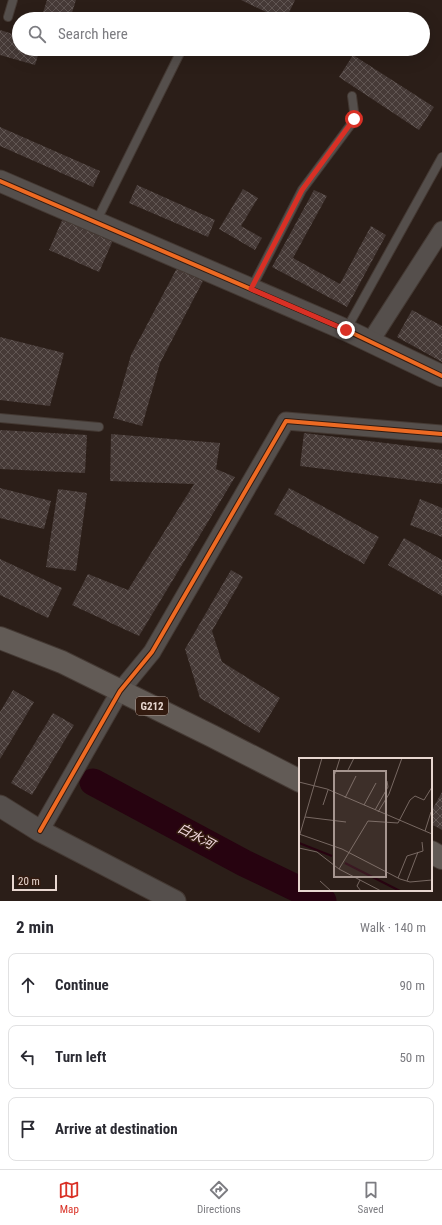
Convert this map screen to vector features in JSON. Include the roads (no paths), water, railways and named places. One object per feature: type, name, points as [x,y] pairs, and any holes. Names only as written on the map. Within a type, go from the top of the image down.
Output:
[{"type":"highway","name":"G212","points":[[0,638],[62,662],[299,780]]},
{"type":"highway","points":[[432,853],[442,858]]},
{"type":"street","points":[[0,181],[346,330],[442,376]]},
{"type":"street","points":[[370,342],[442,230]]},
{"type":"street","points":[[40,831],[120,691],[152,652],[286,421],[442,434]]},
{"type":"street","points":[[0,806],[40,831],[175,901]]},
{"type":"lane","points":[[8,18],[13,0]]},
{"type":"lane","points":[[95,222],[178,56]]},
{"type":"lane","points":[[251,289],[302,190],[354,119],[352,96]]},
{"type":"lane","points":[[346,330],[442,156]]},
{"type":"lane","points":[[0,418],[99,427]]},
{"type":"waterway","name":"白水河","points":[[93,782],[244,863],[299,890]]},
{"type":"waterway","name":"白水河","points":[[302,891],[323,901]]}]
